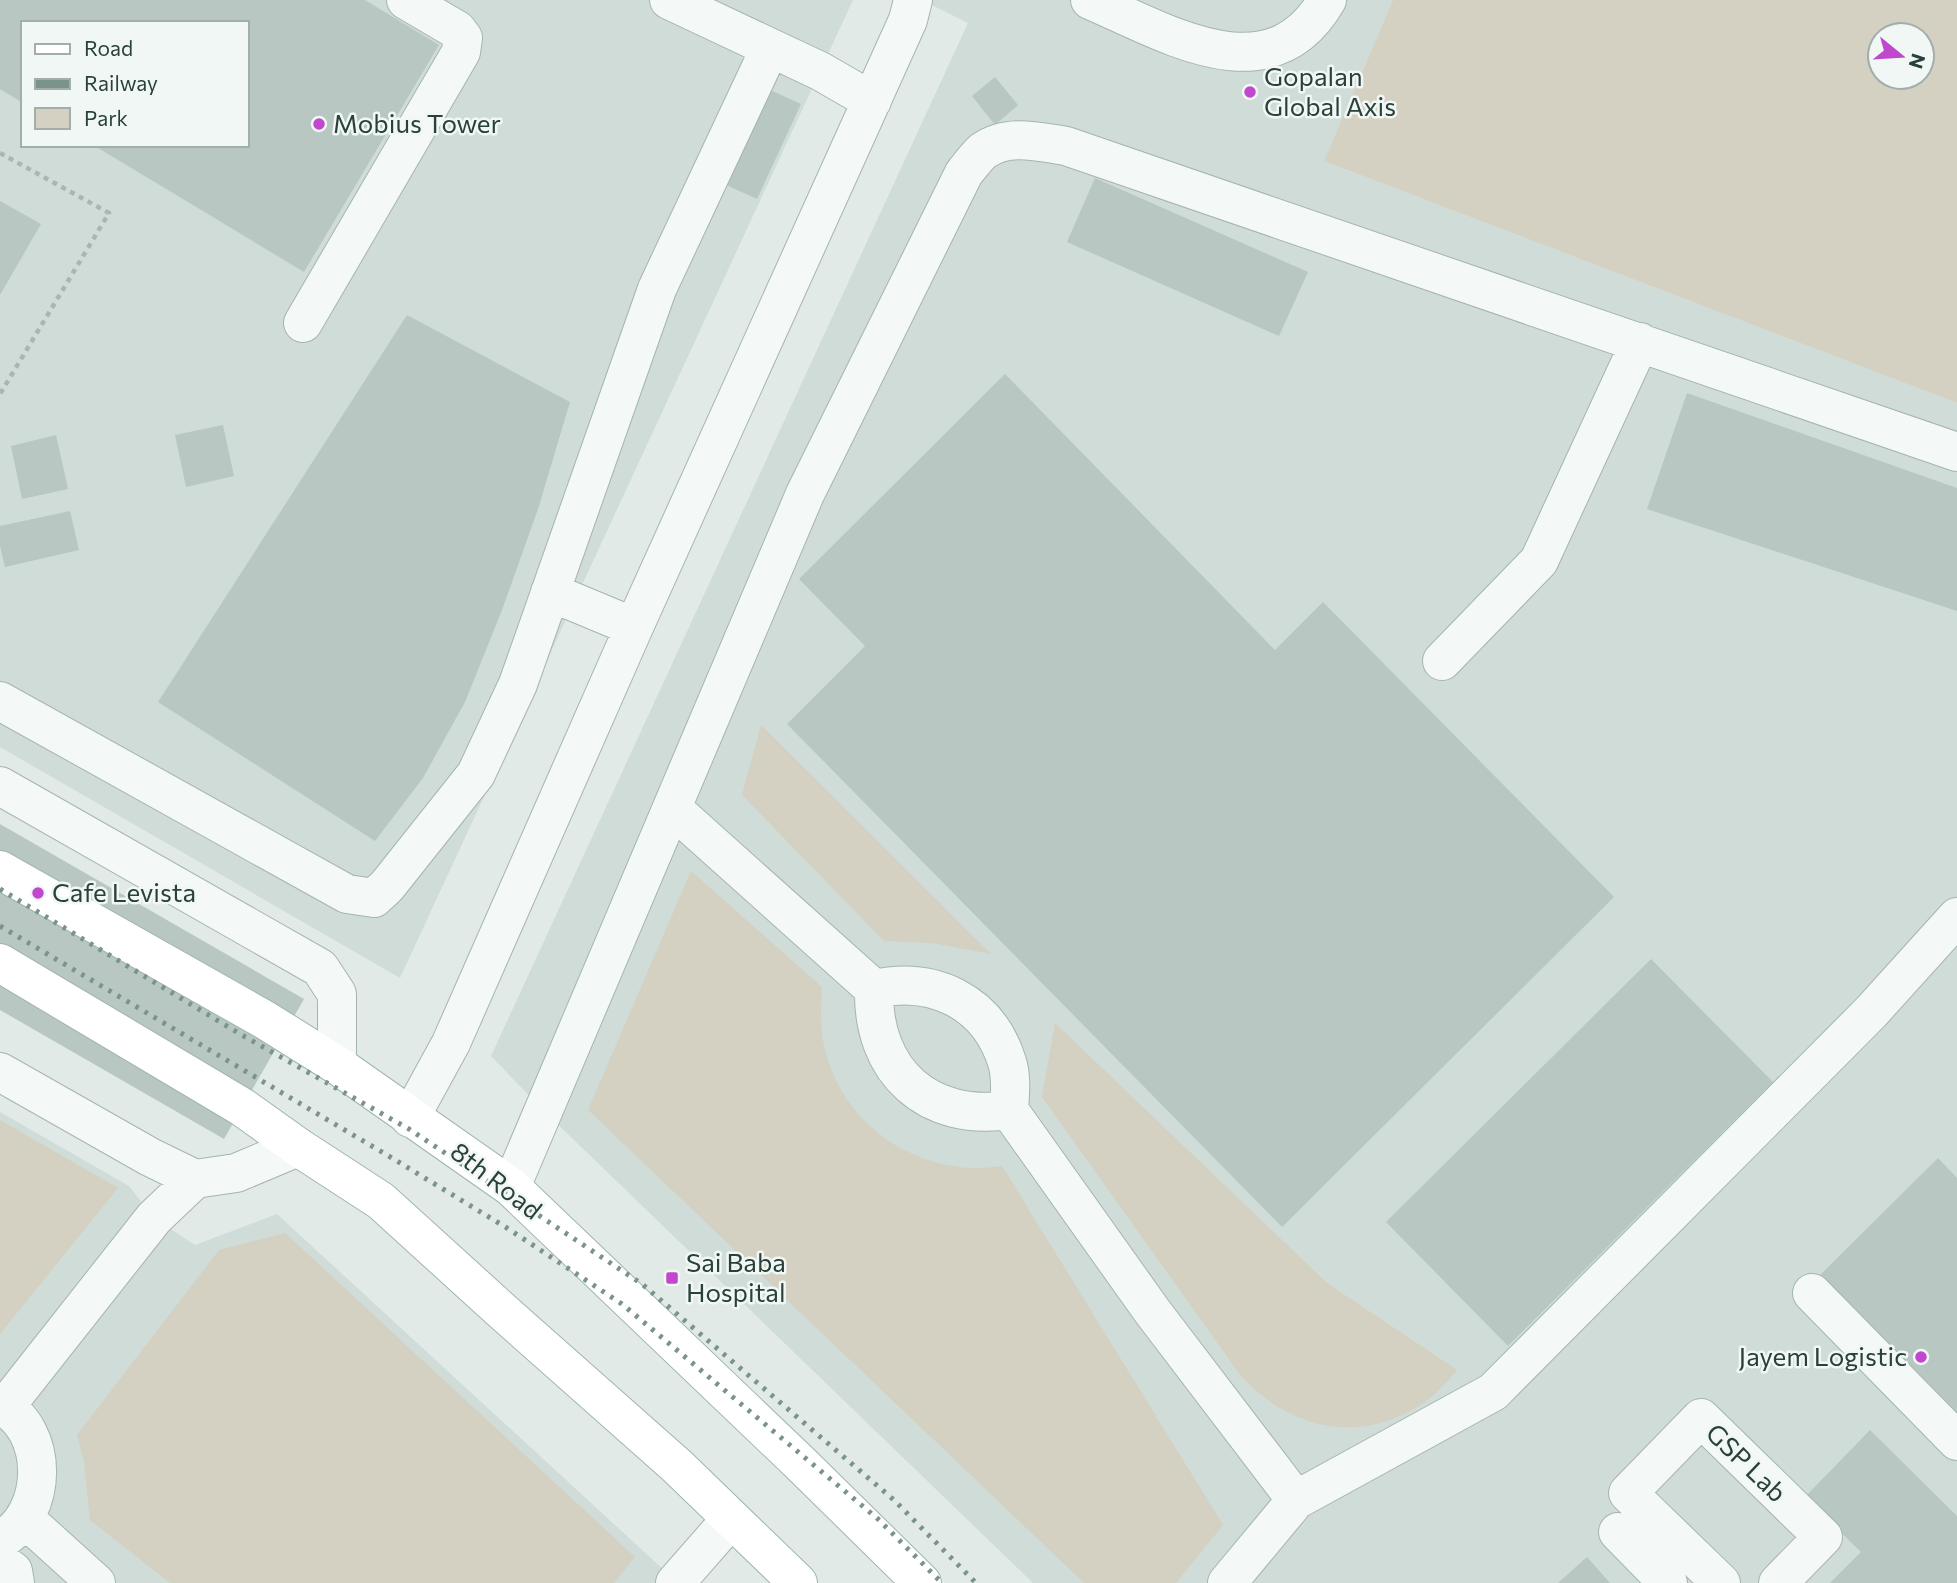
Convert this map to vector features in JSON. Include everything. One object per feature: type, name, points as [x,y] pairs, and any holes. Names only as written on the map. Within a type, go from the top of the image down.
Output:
[{"type":"main road","name":"8th Road","points":[[0,870],[265,1020],[337,1065],[511,1187],[922,1583]]},
{"type":"main road","points":[[0,963],[242,1107],[381,1201],[677,1466],[798,1583]]},
{"type":"street","points":[[303,323],[461,52],[463,38],[457,30],[406,0]]},
{"type":"street","points":[[669,0],[820,71],[872,101]]},
{"type":"street","points":[[410,1118],[451,1043],[634,627],[908,20],[913,0]]},
{"type":"street","points":[[1090,0],[1191,43],[1224,52],[1266,51],[1291,41],[1318,16],[1327,0]]},
{"type":"street","points":[[4,713],[346,894],[374,898],[387,887],[476,774],[519,684],[657,289],[770,48]]},
{"type":"street","points":[[511,1187],[805,494],[964,173],[983,152],[1006,141],[1028,140],[1066,146],[1957,452]]},
{"type":"street","points":[[1441,661],[1539,561],[1640,342]]},
{"type":"street","points":[[550,592],[634,627]]},
{"type":"street","points":[[0,786],[320,968],[337,994],[337,1065]]},
{"type":"street","points":[[673,809],[874,989]]},
{"type":"street","points":[[1227,1583],[1296,1500],[1493,1392],[1871,1012],[1957,917]]},
{"type":"street","points":[[874,989],[914,985],[953,995],[987,1022],[1008,1064],[1011,1087],[1009,1110],[1152,1311],[1296,1500]]},
{"type":"street","points":[[874,989],[873,1012],[877,1034],[885,1053],[912,1087],[947,1108],[978,1113],[1009,1110]]},
{"type":"street","points":[[0,1072],[150,1157],[195,1179]]},
{"type":"street","points":[[96,1583],[12,1529],[35,1495],[38,1471],[34,1446],[23,1424],[2,1406],[154,1218],[195,1179],[236,1172],[298,1147]]},
{"type":"street","points":[[1812,1293],[1957,1441]]},
{"type":"street","name":"GSP Lab","points":[[1721,1583],[1628,1493],[1701,1418],[1822,1537],[1779,1583]]},
{"type":"street","points":[[675,1583],[731,1519]]},
{"type":"street","points":[[1618,1532],[1668,1583]]},
{"type":"street","points":[[0,1561],[13,1571],[15,1583]]},
{"type":"path","points":[[0,153],[109,214],[0,394]]},
{"type":"shaded area","points":[[0,0],[853,0],[400,978],[0,747]]},
{"type":"shaded area","points":[[922,0],[1393,0],[1324,161],[1957,403],[1957,1583],[1033,1583],[545,1112],[491,1056],[968,23]]},
{"type":"shaded area","points":[[0,1112],[129,1186],[154,1218],[195,1245],[277,1214],[678,1583],[0,1583]]},
{"type":"green space","points":[[1393,0],[1957,0],[1957,403],[1324,161]]},
{"type":"green space","points":[[761,725],[991,954],[932,943],[884,941],[742,795]]},
{"type":"green space","points":[[691,871],[822,987],[824,1046],[832,1071],[858,1114],[897,1146],[919,1157],[973,1168],[1002,1166],[1223,1525],[1176,1583],[1084,1583],[588,1110]]},
{"type":"green space","points":[[1055,1023],[1327,1283],[1457,1370],[1434,1395],[1393,1419],[1369,1426],[1345,1427],[1298,1417],[1256,1391],[1238,1372],[1042,1097]]},
{"type":"green space","points":[[0,1120],[118,1188],[0,1334]]},
{"type":"green space","points":[[285,1233],[635,1557],[614,1583],[170,1583],[90,1520],[84,1462],[77,1435],[219,1250]]},
{"type":"building","name":"Mobius Tower","points":[[0,0],[365,0],[439,45],[304,272],[96,147],[248,147],[248,21],[21,21],[21,102],[0,89]]},
{"type":"building","points":[[995,77],[1018,105],[995,125],[972,96]]},
{"type":"building","points":[[768,89],[801,104],[757,199],[724,184]]},
{"type":"building","points":[[1095,178],[1308,272],[1279,336],[1067,242]]},
{"type":"building","points":[[0,201],[41,224],[0,295]]},
{"type":"building","points":[[407,315],[570,402],[538,509],[465,702],[423,778],[375,841],[158,702]]},
{"type":"building","points":[[1005,374],[1275,650],[1323,602],[1614,897],[1282,1227],[787,724],[865,646],[799,579]]},
{"type":"building","points":[[1687,393],[1957,488],[1957,611],[1647,509]]},
{"type":"building","points":[[223,425],[234,476],[186,487],[175,435]]},
{"type":"building","points":[[56,435],[68,489],[22,499],[11,446]]},
{"type":"building","points":[[70,511],[79,550],[5,567],[0,546],[0,526]]},
{"type":"building","points":[[0,824],[304,999],[224,1139],[0,1010]]},
{"type":"building","points":[[1651,959],[1773,1082],[1508,1346],[1386,1222]]},
{"type":"building","name":"Jayem Logistic","points":[[1938,1158],[1957,1178],[1957,1431],[1812,1283]]},
{"type":"building","points":[[1870,1430],[1957,1516],[1957,1583],[1830,1583],[1861,1552],[1805,1497]]},
{"type":"building","points":[[1587,1557],[1610,1583],[1558,1583]]},
{"type":"railway","points":[[0,889],[240,1034],[409,1129],[642,1284],[894,1500],[976,1583]]},
{"type":"railway","points":[[0,926],[387,1155],[507,1228],[622,1304],[878,1519],[942,1583]]},
{"type":"place","name":"Gopalan Global Axis","points":[[1250,92]]},
{"type":"place","name":"Mobius Tower","points":[[319,124]]},
{"type":"place","name":"Cafe Levista","points":[[38,893]]},
{"type":"place","name":"Sai Baba Hospital","points":[[672,1278]]},
{"type":"place","name":"Jayem Logistic","points":[[1921,1357]]}]
